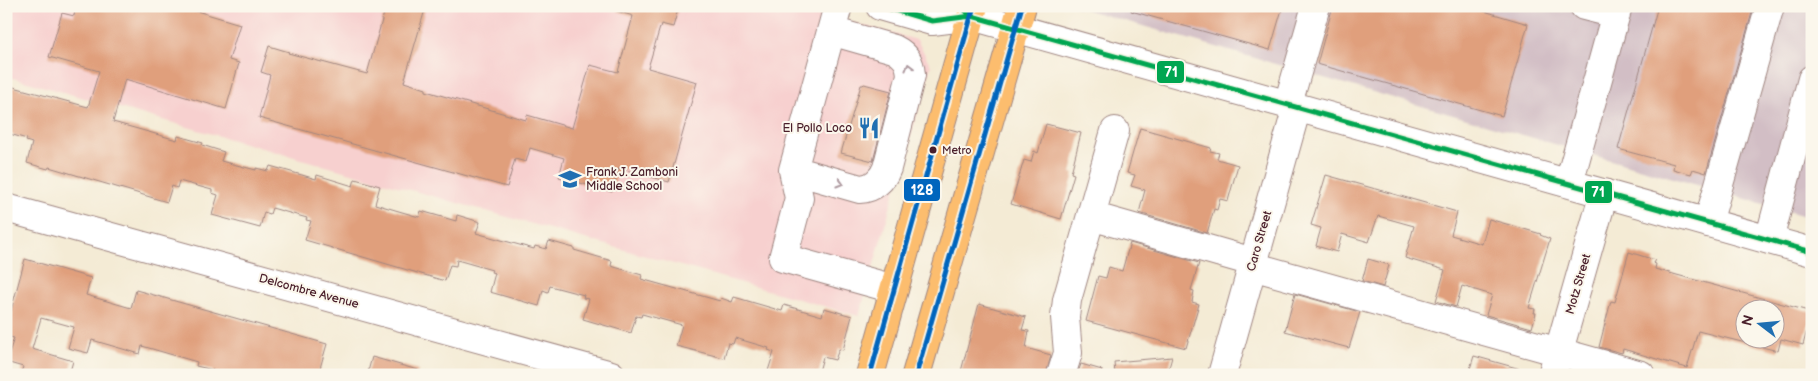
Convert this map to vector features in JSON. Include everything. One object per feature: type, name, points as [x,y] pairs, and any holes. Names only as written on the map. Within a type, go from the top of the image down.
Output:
[{"type":"main road","points":[[870,375],[969,9]]},
{"type":"main road","points":[[916,375],[1019,17]]},
{"type":"street","points":[[880,6],[932,21],[969,9],[1019,17],[1292,106],[1812,252]]},
{"type":"street","name":"Caro Street","points":[[1222,375],[1253,264],[1316,6]]},
{"type":"street","points":[[1569,184],[1617,10],[1584,6]]},
{"type":"street","points":[[1708,223],[1770,6]]},
{"type":"street","points":[[793,170],[860,189],[866,189],[879,181],[884,176],[887,168],[911,75],[910,66],[906,58],[835,19],[793,170],[799,198],[783,258],[894,289]]},
{"type":"street","points":[[1768,240],[1812,78]]},
{"type":"street","points":[[1061,375],[1068,353],[1065,317],[1067,300],[1115,131]]},
{"type":"street","name":"Motz Street","points":[[1556,363],[1604,194]]},
{"type":"street","name":"Delcombre Avenue","points":[[6,208],[574,370],[611,375]]},
{"type":"street","points":[[1091,216],[1253,264],[1556,363],[1641,375]]},
{"type":"shaded area","name":"Frank J. Zamboni Middle School","points":[[6,6],[791,6],[917,40],[931,66],[859,316],[6,76]]},
{"type":"shaded area","points":[[1073,6],[1812,6],[1812,218]]},
{"type":"building","points":[[76,6],[180,6],[240,24],[229,60],[239,63],[226,109],[125,79],[113,122],[177,140],[178,136],[203,143],[202,145],[224,152],[221,161],[256,170],[256,168],[268,171],[270,166],[316,179],[317,175],[353,186],[355,179],[380,186],[375,204],[419,217],[421,211],[456,221],[457,215],[480,222],[476,233],[534,249],[535,246],[546,249],[549,241],[612,261],[611,266],[642,275],[641,279],[720,301],[721,298],[732,302],[734,297],[782,311],[784,305],[822,316],[824,308],[852,316],[843,350],[839,349],[835,360],[823,357],[818,375],[782,375],[768,371],[774,352],[768,350],[769,348],[735,338],[733,344],[728,343],[724,358],[676,346],[682,325],[642,314],[641,317],[636,316],[631,333],[583,319],[589,299],[583,298],[584,295],[550,286],[548,292],[543,290],[539,306],[490,292],[495,273],[491,272],[492,270],[457,260],[456,266],[450,265],[445,281],[305,240],[311,221],[306,220],[307,218],[272,208],[270,214],[264,212],[260,228],[212,215],[218,195],[212,193],[212,190],[179,181],[177,188],[172,186],[167,202],[49,167],[48,169],[27,163],[32,143],[26,141],[27,139],[6,133],[6,85],[88,107],[99,71],[49,57],[62,13],[74,16]]},
{"type":"building","points":[[386,6],[426,6],[404,82],[426,89],[426,91],[526,120],[527,115],[572,128],[590,65],[618,72],[633,16],[617,11],[617,6],[679,6],[673,27],[661,24],[648,68],[697,82],[669,182],[619,168],[612,192],[559,177],[564,158],[530,148],[526,162],[515,159],[507,187],[259,118],[270,75],[261,72],[269,46],[288,53],[367,74]]},
{"type":"building","points":[[1132,6],[1283,6],[1270,50],[1131,11]]},
{"type":"building","points":[[1333,6],[1467,6],[1528,24],[1502,116],[1317,64]]},
{"type":"building","points":[[1658,6],[1754,6],[1706,173],[1693,169],[1691,174],[1673,169],[1674,164],[1618,149]]},
{"type":"building","name":"El Pollo Loco","points":[[864,84],[891,91],[873,161],[841,153],[861,85]]},
{"type":"building","points":[[1046,124],[1081,133],[1071,173],[1074,174],[1061,219],[1011,204],[1024,160],[1031,162],[1034,151],[1038,153]]},
{"type":"building","points":[[1140,128],[1211,148],[1210,151],[1219,153],[1217,159],[1238,165],[1228,201],[1220,199],[1217,210],[1214,209],[1207,233],[1139,213],[1145,190],[1131,186],[1135,175],[1127,173]]},
{"type":"building","points":[[1326,175],[1457,212],[1451,235],[1482,244],[1489,219],[1541,234],[1550,239],[1529,308],[1535,309],[1534,313],[1536,313],[1532,328],[1486,315],[1492,295],[1462,286],[1456,307],[1436,301],[1445,270],[1405,258],[1414,226],[1378,216],[1369,242],[1342,234],[1337,252],[1316,246],[1321,228],[1311,225]]},
{"type":"building","points":[[1130,243],[1199,263],[1191,290],[1194,291],[1192,302],[1199,304],[1186,348],[1086,321],[1098,276],[1106,278],[1109,267],[1122,271]]},
{"type":"building","points":[[1629,252],[1655,260],[1653,263],[1656,264],[1655,269],[1761,298],[1736,298],[1736,340],[1698,331],[1687,368],[1623,349],[1622,353],[1599,347],[1611,301],[1615,302]]},
{"type":"building","points":[[25,259],[91,278],[86,295],[131,308],[136,290],[327,344],[318,375],[212,375],[213,370],[196,366],[197,362],[142,346],[140,354],[92,340],[88,353],[68,348],[74,327],[41,318],[32,349],[73,361],[69,375],[30,375],[21,372],[23,367],[6,362],[14,338],[6,336],[6,329]]},
{"type":"building","points":[[1368,259],[1389,265],[1383,287],[1362,281]]},
{"type":"building","points":[[1295,294],[1360,312],[1349,348],[1285,331]]},
{"type":"building","points":[[979,304],[1026,317],[1022,330],[1029,331],[1026,348],[1051,355],[1046,375],[960,375]]},
{"type":"building","points":[[1786,305],[1812,312],[1803,345],[1786,340]]},
{"type":"building","points":[[1766,348],[1779,348],[1778,351]]},
{"type":"building","points":[[1474,356],[1524,370],[1523,375],[1468,375]]},
{"type":"building","points":[[372,357],[418,370],[417,375],[367,375]]},
{"type":"building","points":[[1172,357],[1167,375],[1115,375],[1114,362]]},
{"type":"building","points":[[1081,364],[1102,370],[1101,375],[1077,375]]},
{"type":"transit line","name":"71","points":[[881,6],[932,21],[972,16]]},
{"type":"transit line","name":"71","points":[[960,6],[972,16],[1812,252]]},
{"type":"transit line","name":"128","points":[[870,375],[974,6]]},
{"type":"transit line","name":"128","points":[[916,375],[1022,6]]},
{"type":"place","name":"El Pollo Loco","points":[[869,128]]},
{"type":"place","name":"Metro","points":[[933,150]]},
{"type":"place","name":"Frank J. Zamboni Middle School","points":[[570,179]]}]
